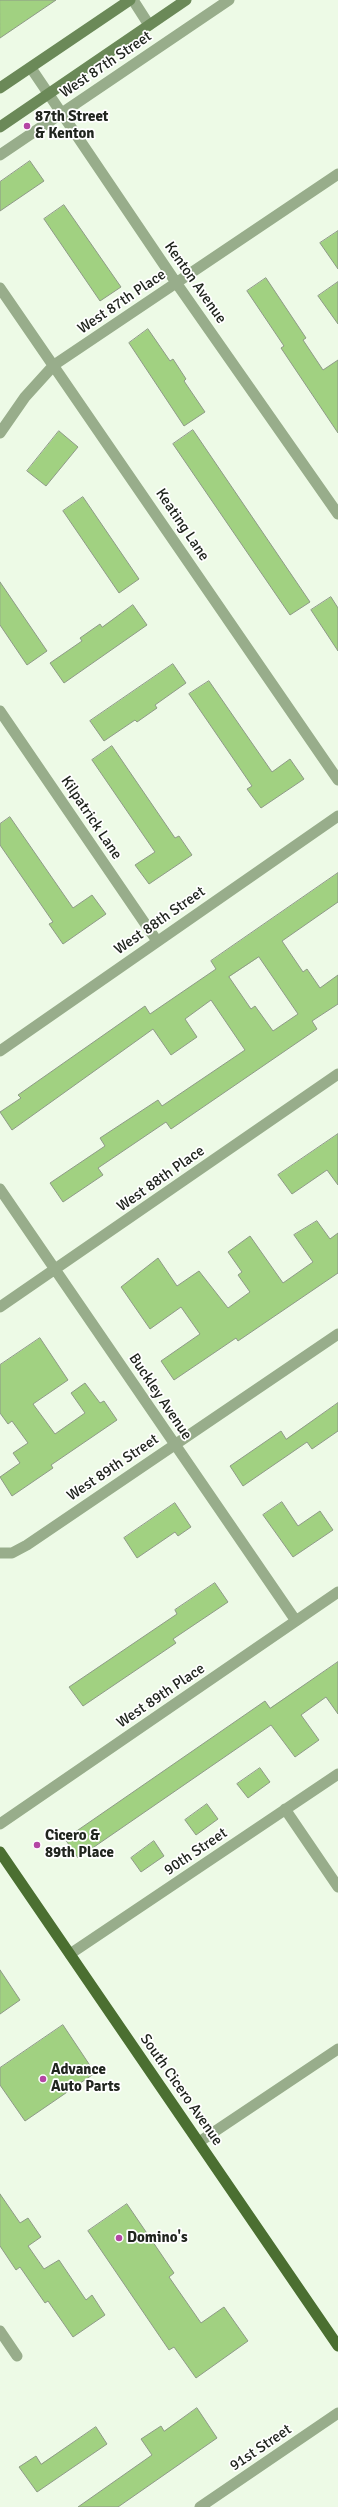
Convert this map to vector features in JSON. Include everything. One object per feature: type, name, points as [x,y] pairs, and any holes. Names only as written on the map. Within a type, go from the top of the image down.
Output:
[{"type":"main road","points":[[0,88],[131,0]]},
{"type":"main road","name":"West 87th Street","points":[[0,127],[186,0]]},
{"type":"main road","name":"South Cicero Avenue","points":[[0,1852],[338,2346]]},
{"type":"street","points":[[131,0],[149,25]]},
{"type":"street","name":"West 87th Street","points":[[0,155],[229,0]]},
{"type":"street","name":"Kenton Avenue","points":[[31,68],[177,284],[338,514]]},
{"type":"street","name":"West 87th Place","points":[[0,433],[25,397],[54,366],[338,174]]},
{"type":"street","name":"Keating Lane","points":[[0,288],[338,780]]},
{"type":"street","name":"Kilpatrick Lane","points":[[0,711],[157,940]]},
{"type":"street","name":"West 88th Street","points":[[0,1051],[157,940],[338,816]]},
{"type":"street","name":"West 88th Place","points":[[0,1307],[338,1074]]},
{"type":"street","name":"Buckley Avenue","points":[[0,1189],[296,1621]]},
{"type":"street","name":"West 89th Street","points":[[1,1554],[12,1553],[27,1545],[338,1334]]},
{"type":"street","name":"West 89th Place","points":[[0,1824],[338,1592]]},
{"type":"street","name":"90th Street","points":[[70,1954],[338,1774]]},
{"type":"street","points":[[285,1809],[338,1887]]},
{"type":"street","points":[[199,2142],[338,2048]]},
{"type":"street","points":[[0,2331],[17,2356]]},
{"type":"street","name":"91st Street","points":[[200,2507],[338,2413]]},
{"type":"building","points":[[0,0],[56,0],[0,38]]},
{"type":"building","points":[[30,161],[44,181],[0,211],[0,182]]},
{"type":"building","points":[[64,205],[121,287],[100,301],[44,219]]},
{"type":"building","points":[[338,231],[338,269],[320,243]]},
{"type":"building","points":[[266,278],[306,338],[303,340],[323,370],[338,360],[338,433],[281,348],[284,346],[247,291]]},
{"type":"building","points":[[338,282],[338,324],[318,296]]},
{"type":"building","points":[[148,329],[170,361],[173,359],[186,379],[184,381],[205,412],[184,426],[129,343]]},
{"type":"building","points":[[193,430],[310,602],[290,615],[173,444]]},
{"type":"building","points":[[59,431],[78,447],[46,486],[27,471]]},
{"type":"building","points":[[83,497],[139,579],[119,593],[63,511]]},
{"type":"building","points":[[0,582],[47,651],[27,665],[0,625]]},
{"type":"building","points":[[331,597],[338,608],[338,651],[311,610]]},
{"type":"building","points":[[133,605],[147,625],[64,683],[50,663],[82,641],[80,638],[100,624],[102,627]]},
{"type":"building","points":[[173,664],[186,683],[155,705],[157,708],[137,722],[135,720],[104,741],[90,721]]},
{"type":"building","points":[[209,681],[272,772],[290,759],[304,779],[261,808],[247,789],[252,786],[189,694]]},
{"type":"building","points":[[112,746],[175,838],[179,836],[192,855],[149,884],[135,865],[155,852],[92,760]]},
{"type":"building","points":[[10,817],[73,908],[92,895],[106,914],[63,944],[49,924],[53,922],[0,845],[0,824]]},
{"type":"building","points":[[338,873],[338,902],[282,941],[303,972],[307,969],[320,988],[338,975],[338,1004],[312,1021],[317,1029],[171,1129],[166,1122],[98,1168],[103,1175],[63,1202],[50,1183],[105,1146],[100,1138],[158,1100],[162,1106],[245,1050],[211,1000],[185,1019],[197,1037],[171,1055],[153,1029],[12,1130],[0,1112],[21,1098],[18,1095],[145,1006],[150,1014],[216,969],[211,961]],"holes":[[[259,957],[298,1014],[273,1031],[255,1006],[251,1009],[229,977]]]},
{"type":"building","points":[[338,1134],[338,1185],[327,1170],[292,1194],[278,1175]]},
{"type":"building","points":[[317,1221],[330,1239],[338,1233],[338,1273],[238,1341],[236,1338],[174,1380],[161,1361],[200,1334],[181,1307],[150,1329],[121,1287],[158,1258],[177,1286],[199,1271],[228,1308],[250,1292],[238,1275],[242,1272],[228,1252],[250,1236],[283,1283],[313,1262],[294,1235]]},
{"type":"building","points":[[40,1338],[68,1380],[33,1404],[55,1434],[85,1413],[71,1393],[85,1383],[100,1403],[104,1401],[117,1420],[51,1465],[53,1468],[12,1496],[0,1477],[20,1463],[13,1453],[28,1443],[12,1421],[8,1424],[0,1413],[0,1365]]},
{"type":"building","points":[[338,1403],[338,1431],[312,1449],[307,1442],[243,1486],[230,1466],[281,1431],[286,1439]]},
{"type":"building","points":[[282,1502],[298,1526],[320,1511],[333,1530],[293,1557],[263,1515]]},
{"type":"building","points":[[175,1503],[191,1527],[178,1536],[175,1532],[137,1558],[124,1538]]},
{"type":"building","points":[[215,1583],[228,1602],[173,1639],[176,1643],[83,1706],[69,1687],[177,1614],[175,1610]]},
{"type":"building","points":[[338,1662],[338,1714],[326,1697],[301,1715],[319,1740],[295,1757],[271,1725],[78,1858],[65,1839],[265,1701],[270,1708]]},
{"type":"building","points":[[260,1768],[270,1782],[248,1798],[237,1784]]},
{"type":"building","points":[[207,1804],[218,1819],[196,1835],[185,1820]]},
{"type":"building","points":[[154,1841],[164,1856],[141,1872],[131,1858]]},
{"type":"building","points":[[0,1970],[20,2000],[0,2014]]},
{"type":"building","name":"Advance Auto Parts","points":[[63,2025],[95,2073],[25,2121],[0,2085],[0,2068]]},
{"type":"building","points":[[0,2194],[20,2223],[28,2218],[41,2237],[28,2246],[44,2269],[59,2260],[86,2300],[92,2295],[105,2315],[73,2337],[48,2301],[45,2303],[20,2267],[16,2270],[0,2246]]},
{"type":"building","points":[[127,2204],[174,2273],[169,2277],[201,2323],[224,2307],[248,2341],[196,2378],[174,2347],[169,2350],[88,2231]]},
{"type":"building","points":[[197,2408],[217,2438],[118,2507],[78,2507],[152,2455],[141,2439],[161,2426],[164,2431]]},
{"type":"building","points":[[96,2427],[107,2444],[37,2492],[19,2467],[36,2456],[41,2464]]},
{"type":"place","name":"87th Street & Kenton","points":[[27,126]]},
{"type":"place","name":"Cicero & 89th Place","points":[[37,1845]]},
{"type":"place","name":"Advance Auto Parts","points":[[43,2079]]},
{"type":"place","name":"Domino's","points":[[119,2238]]}]
